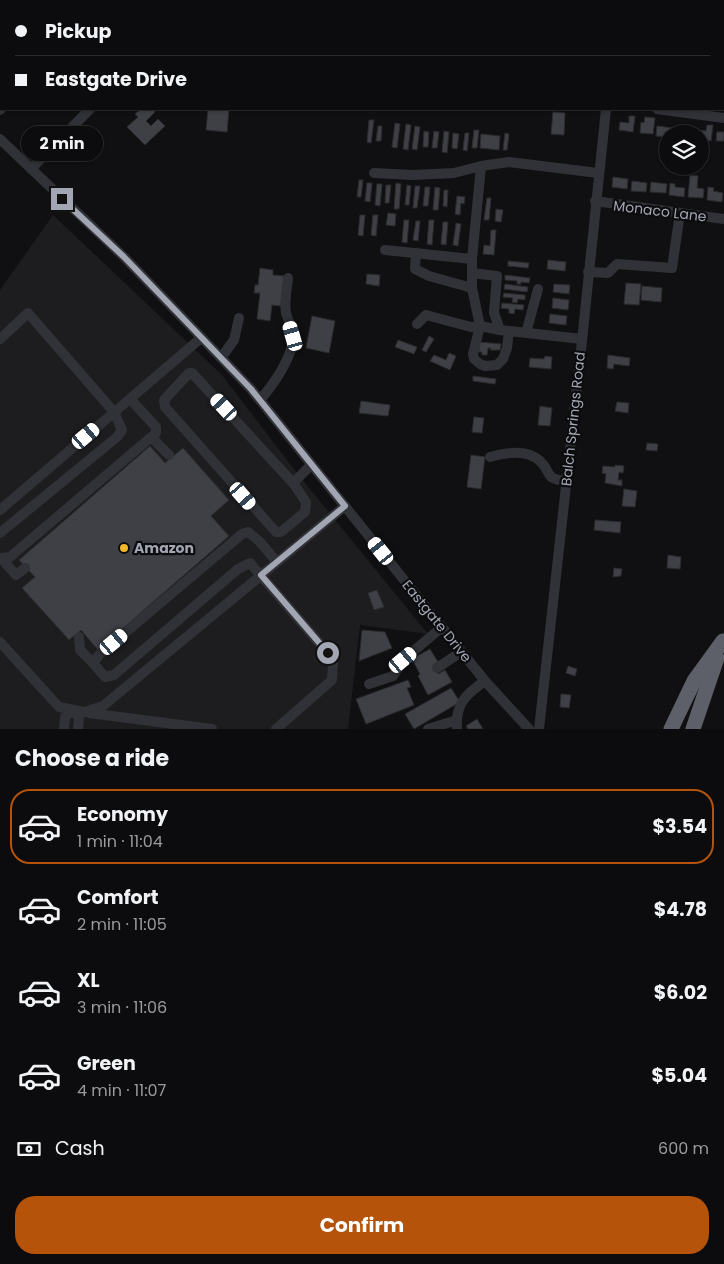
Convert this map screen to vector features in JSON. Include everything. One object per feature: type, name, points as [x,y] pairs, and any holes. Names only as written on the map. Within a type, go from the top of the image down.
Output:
[{"type":"highway","points":[[671,729],[694,681],[723,639]]},
{"type":"highway","points":[[693,729],[723,639]]},
{"type":"street","points":[[31,169],[89,110]]},
{"type":"street","name":"Balch Springs Road","points":[[539,729],[606,110]]},
{"type":"street","points":[[664,110],[724,118]]},
{"type":"street","name":"Eastgate Drive","points":[[0,139],[124,257],[260,400],[442,628],[524,727]]},
{"type":"street","points":[[374,173],[413,175],[454,173],[509,162],[598,172]]},
{"type":"street","points":[[472,273],[497,276],[494,313],[504,331],[507,348],[503,359],[497,365],[485,366],[480,364],[474,359],[472,354],[480,326],[472,288],[472,273],[472,259],[482,166]]},
{"type":"street","name":"Monaco Lane","points":[[595,201],[724,219]]},
{"type":"street","points":[[588,272],[608,273],[617,264],[672,268],[680,213]]},
{"type":"street","points":[[385,250],[472,259]]},
{"type":"street","points":[[416,253],[414,269],[429,276],[472,288]]},
{"type":"street","points":[[260,400],[282,371],[293,336],[285,311],[288,278]]},
{"type":"street","points":[[526,333],[538,289]]},
{"type":"street","points":[[0,339],[28,314],[114,412],[122,430],[117,437],[0,533]]},
{"type":"street","points":[[417,324],[426,315],[471,327],[480,326],[504,331],[582,340]]},
{"type":"street","points":[[221,358],[234,340],[239,318]]},
{"type":"street","points":[[0,510],[201,338]]},
{"type":"street","points":[[192,372],[293,482],[306,502],[305,512],[281,532],[276,532],[165,407],[164,400],[192,372]]},
{"type":"street","points":[[0,558],[10,557],[152,438],[156,433],[156,427],[130,399]]},
{"type":"street","points":[[152,438],[169,455]]},
{"type":"street","points":[[490,457],[511,453],[532,456],[542,464],[550,477],[555,480],[566,481]]},
{"type":"street","points":[[293,482],[311,465]]},
{"type":"street","points":[[84,712],[104,706],[345,506]]},
{"type":"street","points":[[93,663],[100,654],[242,534],[248,532],[278,562]]},
{"type":"street","points":[[0,558],[16,575],[25,568]]},
{"type":"street","points":[[79,637],[80,650],[105,677],[114,675],[238,569],[250,563],[328,653],[333,664],[332,680],[276,729]]},
{"type":"street","points":[[369,684],[393,676],[403,660],[442,628]]},
{"type":"street","points":[[0,642],[59,707],[212,729]]},
{"type":"street","points":[[437,668],[462,652]]},
{"type":"street","points":[[428,729],[457,724],[457,716],[465,696],[485,681]]},
{"type":"street","points":[[64,729],[65,717],[73,710]]},
{"type":"street","points":[[73,710],[79,718],[78,729]]},
{"type":"shaded area","name":"Amazon","points":[[53,215],[222,375],[297,473],[428,634],[360,625],[348,729],[0,729],[0,290]]},
{"type":"building","points":[[140,110],[153,110],[155,112],[146,121],[151,126],[158,119],[165,126],[145,145],[127,127],[138,117],[135,114]]},
{"type":"building","points":[[208,110],[229,110],[227,132],[206,130]]},
{"type":"building","points":[[553,112],[565,113],[564,135],[551,134]]},
{"type":"building","points":[[629,116],[635,116],[633,132],[619,130],[620,122],[629,123]]},
{"type":"building","points":[[645,117],[655,118],[653,134],[640,133],[641,122],[644,123]]},
{"type":"building","points":[[369,120],[374,120],[371,143],[367,142]]},
{"type":"building","points":[[395,123],[400,124],[397,148],[392,147]]},
{"type":"building","points":[[406,124],[411,125],[408,150],[403,149]]},
{"type":"building","points":[[709,125],[713,125],[711,141],[709,141]]},
{"type":"building","points":[[378,126],[382,126],[381,141],[376,141]]},
{"type":"building","points":[[415,126],[420,127],[417,150],[412,149]]},
{"type":"building","points":[[657,126],[659,126],[659,136],[656,136]]},
{"type":"building","points":[[474,130],[479,130],[477,148],[472,148]]},
{"type":"building","points":[[424,131],[429,132],[428,147],[423,147]]},
{"type":"building","points":[[434,131],[439,132],[437,148],[432,148]]},
{"type":"building","points":[[444,131],[449,132],[447,153],[442,152]]},
{"type":"building","points":[[717,132],[724,132],[724,141],[716,141]]},
{"type":"building","points":[[453,133],[459,134],[457,149],[452,148]]},
{"type":"building","points":[[465,133],[469,133],[467,151],[463,150]]},
{"type":"building","points":[[505,133],[509,134],[507,150],[503,150]]},
{"type":"building","points":[[481,134],[500,136],[499,150],[480,148]]},
{"type":"building","points":[[690,175],[698,176],[697,188],[704,189],[703,198],[688,197]]},
{"type":"building","points":[[613,177],[628,179],[627,189],[612,187]]},
{"type":"building","points":[[359,180],[363,180],[361,197],[357,197]]},
{"type":"building","points":[[632,181],[647,183],[646,192],[631,191]]},
{"type":"building","points":[[651,182],[667,184],[666,193],[650,192]]},
{"type":"building","points":[[367,183],[372,183],[370,202],[365,201]]},
{"type":"building","points":[[396,183],[401,184],[399,209],[394,209]]},
{"type":"building","points":[[670,183],[675,184],[675,187],[685,188],[684,197],[669,195]]},
{"type":"building","points":[[377,184],[382,184],[380,206],[375,205]]},
{"type":"building","points":[[386,185],[391,185],[389,203],[385,203]]},
{"type":"building","points":[[407,185],[411,186],[409,205],[405,205]]},
{"type":"building","points":[[415,186],[420,186],[417,208],[413,208]]},
{"type":"building","points":[[425,187],[430,187],[428,206],[423,206]]},
{"type":"building","points":[[435,187],[440,188],[438,210],[433,210]]},
{"type":"building","points":[[708,187],[714,188],[713,191],[723,193],[722,202],[707,200]]},
{"type":"building","points":[[444,190],[448,190],[447,207],[443,206]]},
{"type":"building","points":[[457,196],[465,197],[464,204],[461,203],[460,215],[455,214]]},
{"type":"building","points":[[487,198],[491,198],[489,220],[484,220]]},
{"type":"building","points":[[496,209],[503,210],[501,222],[495,221]]},
{"type":"building","points":[[388,213],[396,214],[395,226],[386,225]]},
{"type":"building","points":[[360,215],[365,215],[363,236],[358,235]]},
{"type":"building","points":[[373,215],[378,215],[376,236],[371,235]]},
{"type":"building","points":[[404,220],[409,220],[407,243],[402,242]]},
{"type":"building","points":[[429,220],[434,220],[432,245],[427,244]]},
{"type":"building","points":[[416,221],[420,221],[418,241],[413,240]]},
{"type":"building","points":[[443,222],[448,222],[446,245],[441,244]]},
{"type":"building","points":[[456,223],[461,224],[458,246],[453,245]]},
{"type":"building","points":[[491,230],[496,230],[494,255],[483,254],[484,245],[490,246]]},
{"type":"building","points":[[548,260],[566,262],[565,271],[547,269]]},
{"type":"building","points":[[508,261],[529,263],[528,268],[508,266]]},
{"type":"building","points":[[260,268],[273,270],[273,275],[284,276],[281,306],[272,305],[270,321],[257,319],[260,293],[254,293],[255,285],[258,285]]},
{"type":"building","points":[[367,274],[380,275],[379,286],[366,284]]},
{"type":"building","points":[[505,275],[530,278],[529,283],[521,282],[521,284],[517,284],[517,281],[505,280]]},
{"type":"building","points":[[626,283],[641,284],[639,305],[624,304]]},
{"type":"building","points":[[505,284],[528,287],[527,292],[504,289]]},
{"type":"building","points":[[554,284],[570,285],[569,294],[553,292]]},
{"type":"building","points":[[642,286],[662,288],[661,302],[641,300]]},
{"type":"building","points":[[504,293],[525,295],[525,300],[518,299],[517,303],[512,302],[513,298],[503,297]]},
{"type":"building","points":[[553,298],[569,300],[568,310],[552,308]]},
{"type":"building","points":[[502,303],[524,305],[523,310],[515,309],[514,314],[509,313],[509,309],[501,308]]},
{"type":"building","points":[[550,314],[567,316],[566,325],[549,323]]},
{"type":"building","points":[[312,316],[335,321],[329,353],[306,348]]},
{"type":"building","points":[[429,336],[434,339],[426,352],[422,350]]},
{"type":"building","points":[[398,340],[417,347],[414,354],[395,347]]},
{"type":"building","points":[[479,342],[501,344],[500,350],[490,350],[491,348],[488,348],[487,355],[482,355],[482,352],[479,352]]},
{"type":"building","points":[[449,353],[456,356],[450,370],[430,361],[434,355],[446,360]]},
{"type":"building","points":[[608,355],[630,358],[629,366],[614,364],[613,369],[607,368]]},
{"type":"building","points":[[545,356],[552,357],[551,369],[529,367],[530,358],[544,359]]},
{"type":"building","points":[[473,376],[496,379],[495,384],[473,381]]},
{"type":"building","points":[[361,401],[390,405],[388,416],[359,413]]},
{"type":"building","points":[[617,402],[629,403],[628,413],[615,411]]},
{"type":"building","points":[[540,406],[552,408],[550,426],[538,425]]},
{"type":"building","points":[[474,417],[484,418],[482,433],[472,432]]},
{"type":"building","points":[[647,443],[658,444],[657,451],[646,450]]},
{"type":"building","name":"Amazon","points":[[150,446],[165,463],[183,448],[229,500],[211,516],[229,536],[98,650],[81,630],[69,640],[22,588],[35,577],[19,560]]},
{"type":"building","points":[[471,455],[485,457],[481,489],[467,487]]},
{"type":"building","points":[[615,465],[624,466],[623,473],[619,472],[618,480],[622,480],[622,486],[605,483],[606,474],[602,473],[603,466],[615,467]]},
{"type":"building","points":[[624,489],[637,491],[635,507],[622,506]]},
{"type":"building","points":[[595,520],[621,522],[620,533],[594,530]]},
{"type":"building","points":[[668,555],[681,557],[680,569],[667,568]]},
{"type":"building","points":[[614,568],[622,569],[621,576],[613,577]]},
{"type":"building","points":[[377,590],[384,607],[374,610],[368,593]]},
{"type":"building","points":[[362,630],[385,632],[392,648],[359,661]]},
{"type":"building","points":[[430,649],[438,662],[433,665],[438,674],[445,670],[452,682],[428,695],[412,659]]},
{"type":"building","points":[[568,666],[577,669],[575,676],[566,673]]},
{"type":"building","points":[[408,680],[411,687],[407,688],[414,705],[366,724],[356,699]]},
{"type":"building","points":[[451,688],[460,702],[414,729],[405,714]]},
{"type":"building","points":[[561,694],[571,695],[569,708],[560,707]]},
{"type":"building","points":[[477,719],[483,729],[468,729],[466,726]]},
{"type":"place","name":"Amazon","points":[[124,548]]},
{"type":"route","points":[[62,199],[124,257],[251,389],[345,506],[261,575],[328,653]]}]
